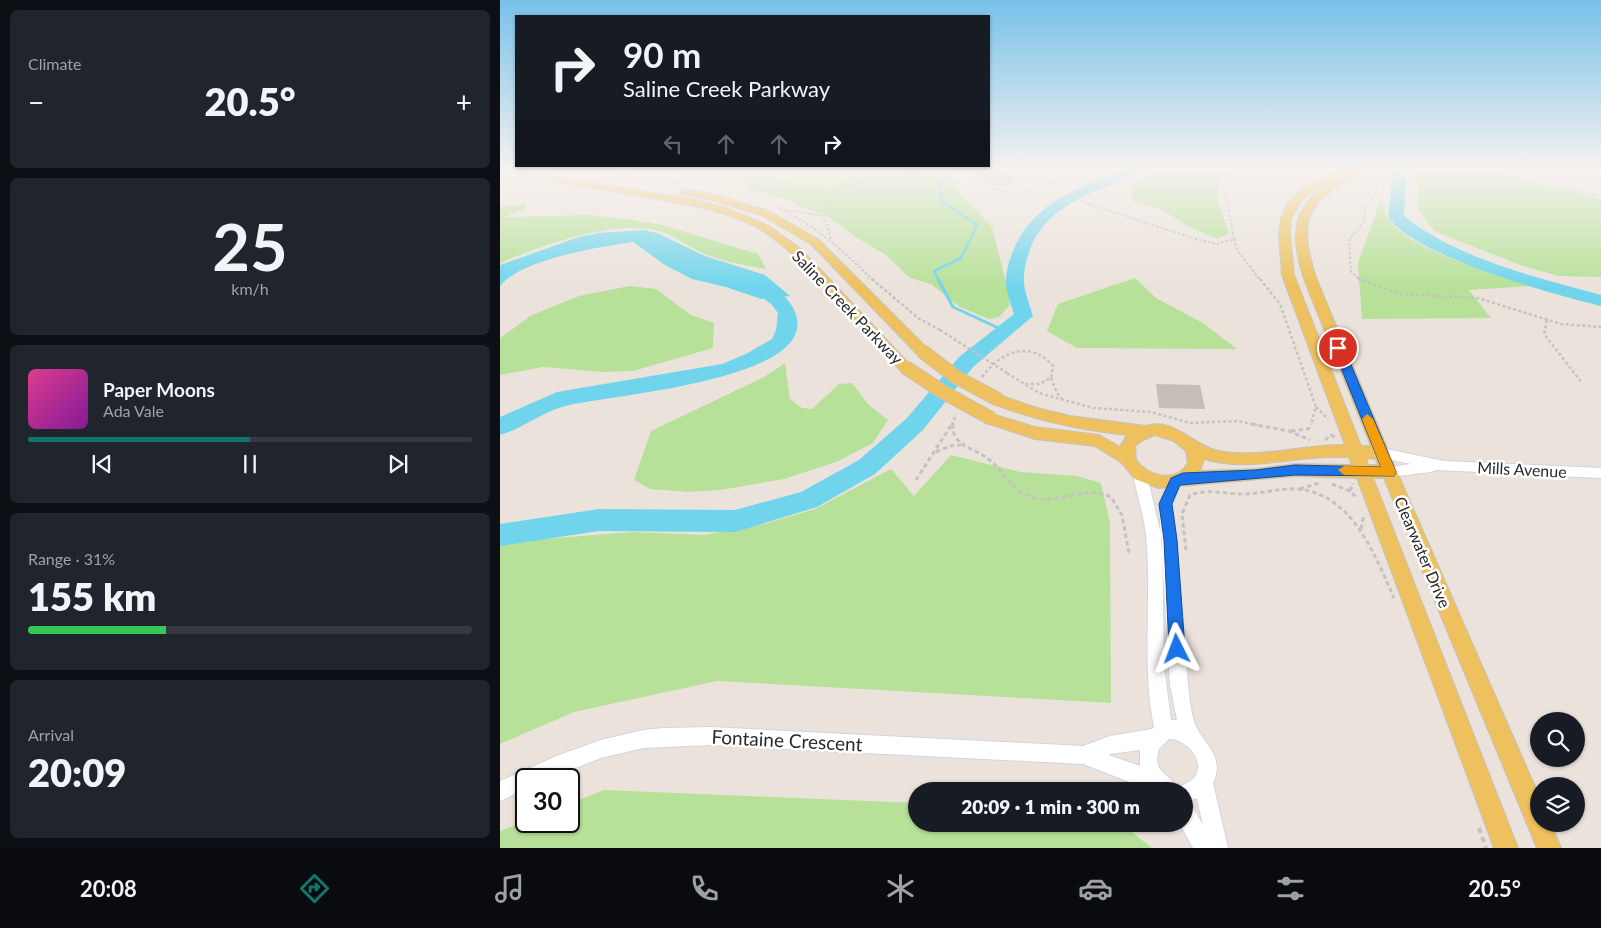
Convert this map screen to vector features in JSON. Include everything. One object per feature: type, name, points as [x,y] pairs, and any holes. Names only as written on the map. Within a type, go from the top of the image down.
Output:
[{"type":"main road","name":"Saline Creek Parkway","points":[[712,208],[765,228],[798,252],[905,367],[942,392],[992,419],[1035,433],[1099,441],[1127,459]]},
{"type":"main road","name":"Saline Creek Parkway","points":[[747,208],[765,213],[815,242],[922,350],[956,377],[999,400],[1051,418],[1099,428],[1144,431]]},
{"type":"main road","name":"Clearwater Drive","points":[[1291,208],[1284,226],[1283,244],[1288,275],[1353,458],[1506,848]]},
{"type":"main road","name":"Clearwater Drive","points":[[1309,208],[1300,228],[1301,249],[1310,278],[1549,848]]},
{"type":"main road","points":[[1353,458],[1295,470],[1256,475],[1162,482],[1140,475],[1127,459],[1126,450],[1129,442],[1144,431],[1166,430],[1185,440],[1205,455],[1240,460],[1305,452],[1353,458],[1386,463]]},
{"type":"main road","points":[[1179,480],[1191,472],[1195,464],[1192,447]]},
{"type":"street","name":"Mills Avenue","points":[[1386,463],[1601,473]]},
{"type":"street","name":"Mills Avenue","points":[[1386,463],[1444,466]]},
{"type":"street","points":[[1140,475],[1143,494],[1150,512],[1155,547],[1159,735],[1148,754],[1151,773],[1159,782]]},
{"type":"street","points":[[1179,480],[1168,494],[1166,512],[1170,540],[1181,702],[1190,735],[1201,746],[1207,762],[1203,782],[1218,848]]},
{"type":"street","name":"Fontaine Crescent","points":[[1083,755],[1110,745],[1181,730],[1190,735]]},
{"type":"street","name":"Fontaine Crescent","points":[[500,791],[549,768],[610,747],[662,737],[710,736],[1083,755],[1150,782]]},
{"type":"street","points":[[1193,790],[1203,782]]},
{"type":"street","points":[[1193,828],[1204,848]]},
{"type":"path","points":[[780,208],[824,216]]},
{"type":"path","points":[[828,208],[824,216],[831,239]]},
{"type":"path","points":[[1099,208],[1211,243],[1226,243],[1234,239]]},
{"type":"path","points":[[1228,208],[1237,250],[1280,304],[1316,407],[1330,424]]},
{"type":"path","points":[[1365,208],[1364,222],[1351,237],[1352,275],[1393,293],[1478,298],[1569,326],[1601,327]]},
{"type":"path","points":[[1547,320],[1543,331],[1545,337],[1582,383]]},
{"type":"path","points":[[940,330],[1039,393],[1065,401],[1093,408],[1151,412],[1190,423],[1237,421],[1290,431],[1316,441]]},
{"type":"path","points":[[1050,378],[1057,393],[1065,401]]},
{"type":"path","points":[[1290,431],[1308,429],[1313,421],[1316,407]]},
{"type":"path","points":[[916,480],[952,422]]},
{"type":"path","points":[[1322,440],[1331,435],[1332,430]]},
{"type":"path","points":[[1331,435],[1336,438],[1353,458]]},
{"type":"path","points":[[934,453],[950,446],[961,445]]},
{"type":"path","points":[[1186,550],[1182,506],[1190,495],[1203,492],[1242,494],[1299,489],[1319,483],[1331,484],[1350,491],[1360,502]]},
{"type":"path","points":[[1299,489],[1316,494],[1341,508],[1360,530],[1398,606]]},
{"type":"path","points":[[1360,530],[1364,513],[1362,508]]},
{"type":"path","points":[[1476,820],[1486,848]]},
{"type":"green space","points":[[500,208],[526,208],[505,217],[590,215],[662,225],[758,254],[766,269],[719,259],[665,233],[641,228],[622,228],[578,236],[500,263]]},
{"type":"green space","points":[[805,208],[974,208],[992,227],[1010,305],[999,317],[989,319],[960,307],[931,284],[910,278],[886,255],[854,236],[829,217]]},
{"type":"green space","points":[[1156,208],[1220,208],[1229,233],[1218,239],[1191,228]]},
{"type":"green space","points":[[1378,208],[1383,208],[1388,218],[1398,230],[1432,250],[1530,286],[1469,290],[1491,318],[1362,319],[1358,263]]},
{"type":"green space","points":[[1601,208],[1601,277],[1559,276],[1520,265],[1434,231],[1418,209]]},
{"type":"green space","points":[[1135,278],[1156,298],[1203,323],[1237,349],[1077,348],[1047,331],[1058,304]]},
{"type":"green space","points":[[630,286],[656,289],[691,315],[714,323],[713,348],[633,371],[604,372],[543,367],[500,375],[500,338],[532,315],[579,296]]},
{"type":"green space","points":[[785,363],[790,399],[802,408],[812,409],[839,384],[852,383],[868,404],[888,420],[873,443],[836,462],[784,479],[721,490],[688,492],[650,489],[634,480],[651,431],[764,377]]},
{"type":"green space","points":[[951,455],[1020,472],[1077,476],[1101,483],[1110,523],[1111,703],[717,681],[574,712],[500,744],[500,545],[517,541],[633,532],[704,535],[764,524],[815,509],[891,469],[914,496]]},
{"type":"green space","points":[[604,790],[908,803],[908,832],[1132,832],[1152,848],[500,848],[500,831],[515,825],[515,833],[580,833],[580,800]]},
{"type":"water","points":[[644,230],[657,233],[705,256],[765,275],[790,296],[761,299],[726,287],[692,279],[665,265],[633,242],[582,251],[542,262],[525,268],[500,286],[500,265],[579,237],[599,233]]},
{"type":"building","points":[[1156,384],[1200,385],[1205,409],[1159,408]]},
{"type":"waterway","points":[[938,279],[934,271],[961,258],[977,225],[951,208]]},
{"type":"waterway","points":[[500,535],[599,520],[735,521],[808,500],[867,467],[915,424],[966,362],[1024,316],[1015,283],[1018,261],[1030,231],[1053,208]]},
{"type":"waterway","points":[[1397,208],[1396,217],[1414,232],[1464,257],[1522,278],[1601,301]]},
{"type":"waterway","points":[[938,279],[953,307],[1005,331]]},
{"type":"waterway","points":[[500,427],[557,400],[726,370],[753,359],[780,343],[786,330],[787,313],[779,301],[758,282],[751,280]]},
{"type":"slow traffic","points":[[1344,470],[1390,472],[1367,419]]},
{"type":"route","points":[[1177,649],[1170,540],[1166,512],[1168,494],[1175,481],[1183,478],[1256,475],[1295,470],[1390,472],[1338,348]]}]
